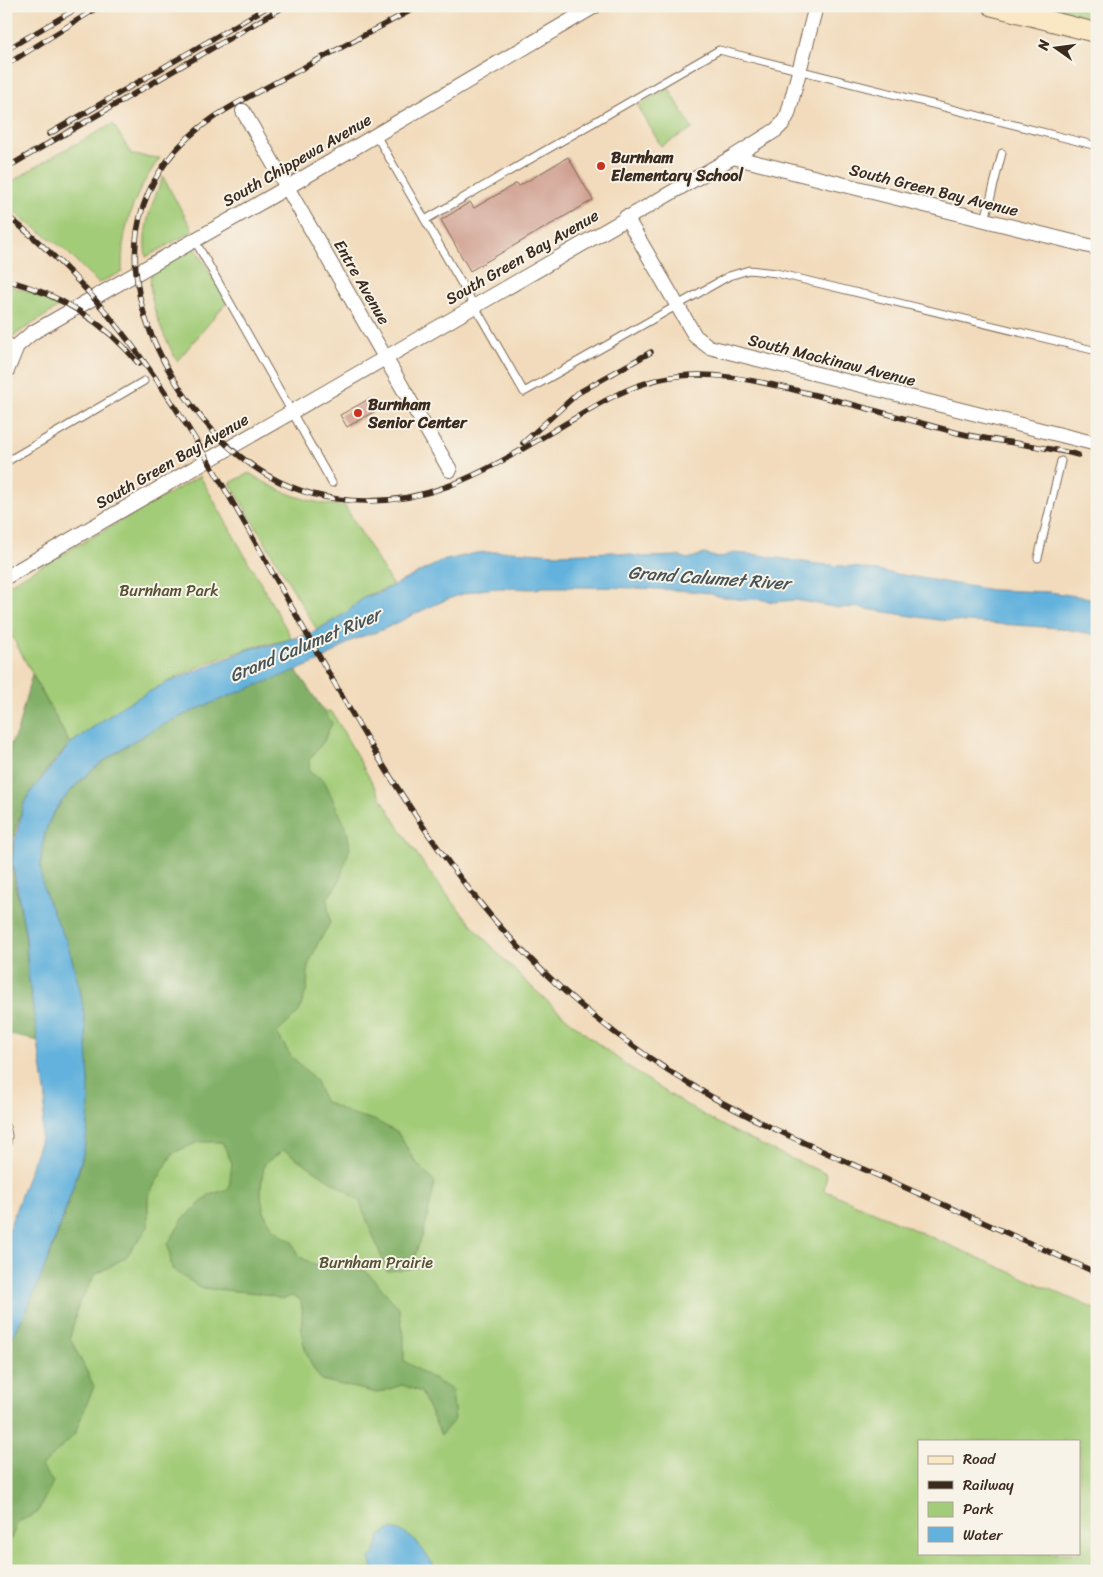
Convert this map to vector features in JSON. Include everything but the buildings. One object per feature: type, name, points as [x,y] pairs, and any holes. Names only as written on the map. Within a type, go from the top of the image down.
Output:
[{"type":"main road","points":[[992,6],[1097,33]]},
{"type":"street","name":"South Chippewa Avenue","points":[[11,343],[32,333],[286,188],[595,6]]},
{"type":"street","points":[[733,157],[776,130],[788,114],[816,6]]},
{"type":"street","name":"Entre Avenue","points":[[243,112],[450,470]]},
{"type":"street","name":"South Green Bay Avenue","points":[[6,577],[626,217],[733,157],[1097,248]]},
{"type":"street","name":"South Mackinaw Avenue","points":[[626,217],[695,336],[709,347],[1097,444]]},
{"type":"street","points":[[6,373],[11,343]]},
{"type":"lane","points":[[424,220],[719,50],[1097,146]]},
{"type":"lane","points":[[376,135],[524,392],[729,276],[749,270],[762,270],[1097,352]]},
{"type":"lane","points":[[985,220],[1002,153]]},
{"type":"lane","points":[[194,239],[332,483]]},
{"type":"lane","points":[[6,462],[144,381]]},
{"type":"lane","points":[[1038,558],[1061,461]]},
{"type":"lane","points":[[6,1127],[8,1136],[6,1148]]},
{"type":"green space","points":[[1046,6],[1097,6],[1097,19]]},
{"type":"green space","points":[[669,88],[692,129],[661,146],[638,106]]},
{"type":"green space","points":[[113,124],[132,155],[160,158],[143,184],[131,212],[124,241],[122,272],[98,283],[63,248],[6,207],[6,185],[57,154]]},
{"type":"green space","points":[[163,177],[193,231],[146,257],[146,227],[151,207]]},
{"type":"green space","points":[[195,247],[227,302],[177,361],[154,308],[150,285],[151,274]]},
{"type":"green space","points":[[6,285],[44,296],[62,305],[10,338],[6,336]]},
{"type":"green space","points":[[249,473],[271,486],[295,496],[319,503],[345,506],[393,586],[365,596],[346,613],[317,630],[230,483]]},
{"type":"green space","name":"Burnham Park","points":[[200,476],[292,639],[227,656],[179,676],[112,714],[70,744],[6,625],[6,586]]},
{"type":"green space","points":[[296,670],[332,723],[324,741],[309,760],[310,773],[324,780],[347,830],[350,848],[339,882],[327,899],[330,923],[318,943],[308,966],[307,988],[299,1012],[277,1033],[290,1055],[315,1079],[324,1101],[351,1114],[374,1120],[398,1133],[415,1161],[435,1183],[424,1231],[410,1269],[387,1271],[359,1200],[284,1150],[265,1163],[261,1187],[263,1208],[273,1227],[281,1235],[292,1241],[298,1256],[323,1269],[345,1267],[366,1271],[399,1308],[404,1336],[404,1361],[452,1390],[455,1419],[441,1435],[421,1392],[402,1385],[377,1393],[321,1380],[311,1363],[304,1345],[300,1299],[292,1296],[282,1299],[259,1293],[201,1288],[172,1269],[168,1244],[183,1219],[209,1195],[229,1189],[232,1163],[222,1142],[198,1142],[173,1153],[148,1196],[148,1227],[126,1257],[95,1275],[79,1303],[70,1338],[94,1386],[74,1435],[41,1467],[53,1482],[37,1513],[18,1522],[6,1550],[6,1347],[16,1331],[53,1247],[81,1164],[88,1125],[53,914],[41,882],[41,856],[45,833],[54,813],[75,787],[101,764],[131,743],[198,708]]},
{"type":"green space","points":[[32,674],[70,744],[47,770],[28,798],[15,830],[12,847],[13,873],[24,926],[29,982],[39,1041],[6,1034],[6,753],[17,732]]},
{"type":"green space","name":"Burnham Prairie","points":[[315,710],[332,712],[401,830],[455,905],[519,975],[590,1037],[628,1066],[707,1117],[827,1174],[824,1190],[1097,1310],[1097,1571],[6,1571],[6,1349]]},
{"type":"water","name":"Grand Calumet River","points":[[510,551],[557,554],[613,552],[643,557],[680,556],[687,559],[704,554],[719,558],[733,553],[855,567],[992,590],[1049,592],[1097,599],[1097,635],[1059,628],[938,620],[853,607],[839,608],[795,600],[774,602],[758,599],[744,600],[688,591],[584,587],[487,589],[447,599],[380,631],[353,640],[320,661],[173,720],[105,760],[77,784],[54,812],[48,823],[43,843],[41,871],[43,884],[50,907],[69,948],[82,1001],[88,1055],[88,1124],[78,1172],[63,1218],[34,1294],[6,1347],[6,1237],[40,1142],[46,1098],[28,974],[26,937],[12,861],[24,803],[32,790],[70,744],[124,705],[166,683],[252,648],[271,645],[314,632],[346,613],[365,596],[378,593],[442,561],[476,553]]},
{"type":"water","points":[[390,1529],[406,1534],[418,1544],[438,1571],[374,1571],[370,1558],[374,1555],[380,1536]]},
{"type":"railway","points":[[6,50],[81,6]]},
{"type":"railway","points":[[6,65],[100,6]]},
{"type":"railway","points":[[49,134],[269,6]]},
{"type":"railway","points":[[6,168],[285,6]]},
{"type":"railway","points":[[419,6],[253,95],[206,123],[192,134],[167,161],[151,187],[141,213],[136,241],[136,268],[147,324],[158,350],[172,376],[203,420],[221,440],[262,472],[285,484],[310,493],[337,499],[372,501],[404,498],[435,491],[464,480],[520,451],[597,405],[627,390],[660,379],[698,375],[755,381],[848,403],[958,433],[1078,455]]},
{"type":"railway","points":[[6,215],[45,248],[80,283],[113,321],[143,361],[172,402],[198,444],[327,670],[410,808],[472,893],[497,923],[552,980],[612,1031],[677,1076],[710,1096],[802,1142],[1097,1273]]},
{"type":"railway","points":[[6,280],[44,293],[79,311],[111,335],[139,364]]},
{"type":"railway","points":[[523,443],[578,393],[651,352]]},
{"type":"place","name":"Burnham Elementary School","points":[[601,166]]},
{"type":"place","name":"Burnham Senior Center","points":[[358,413]]}]
